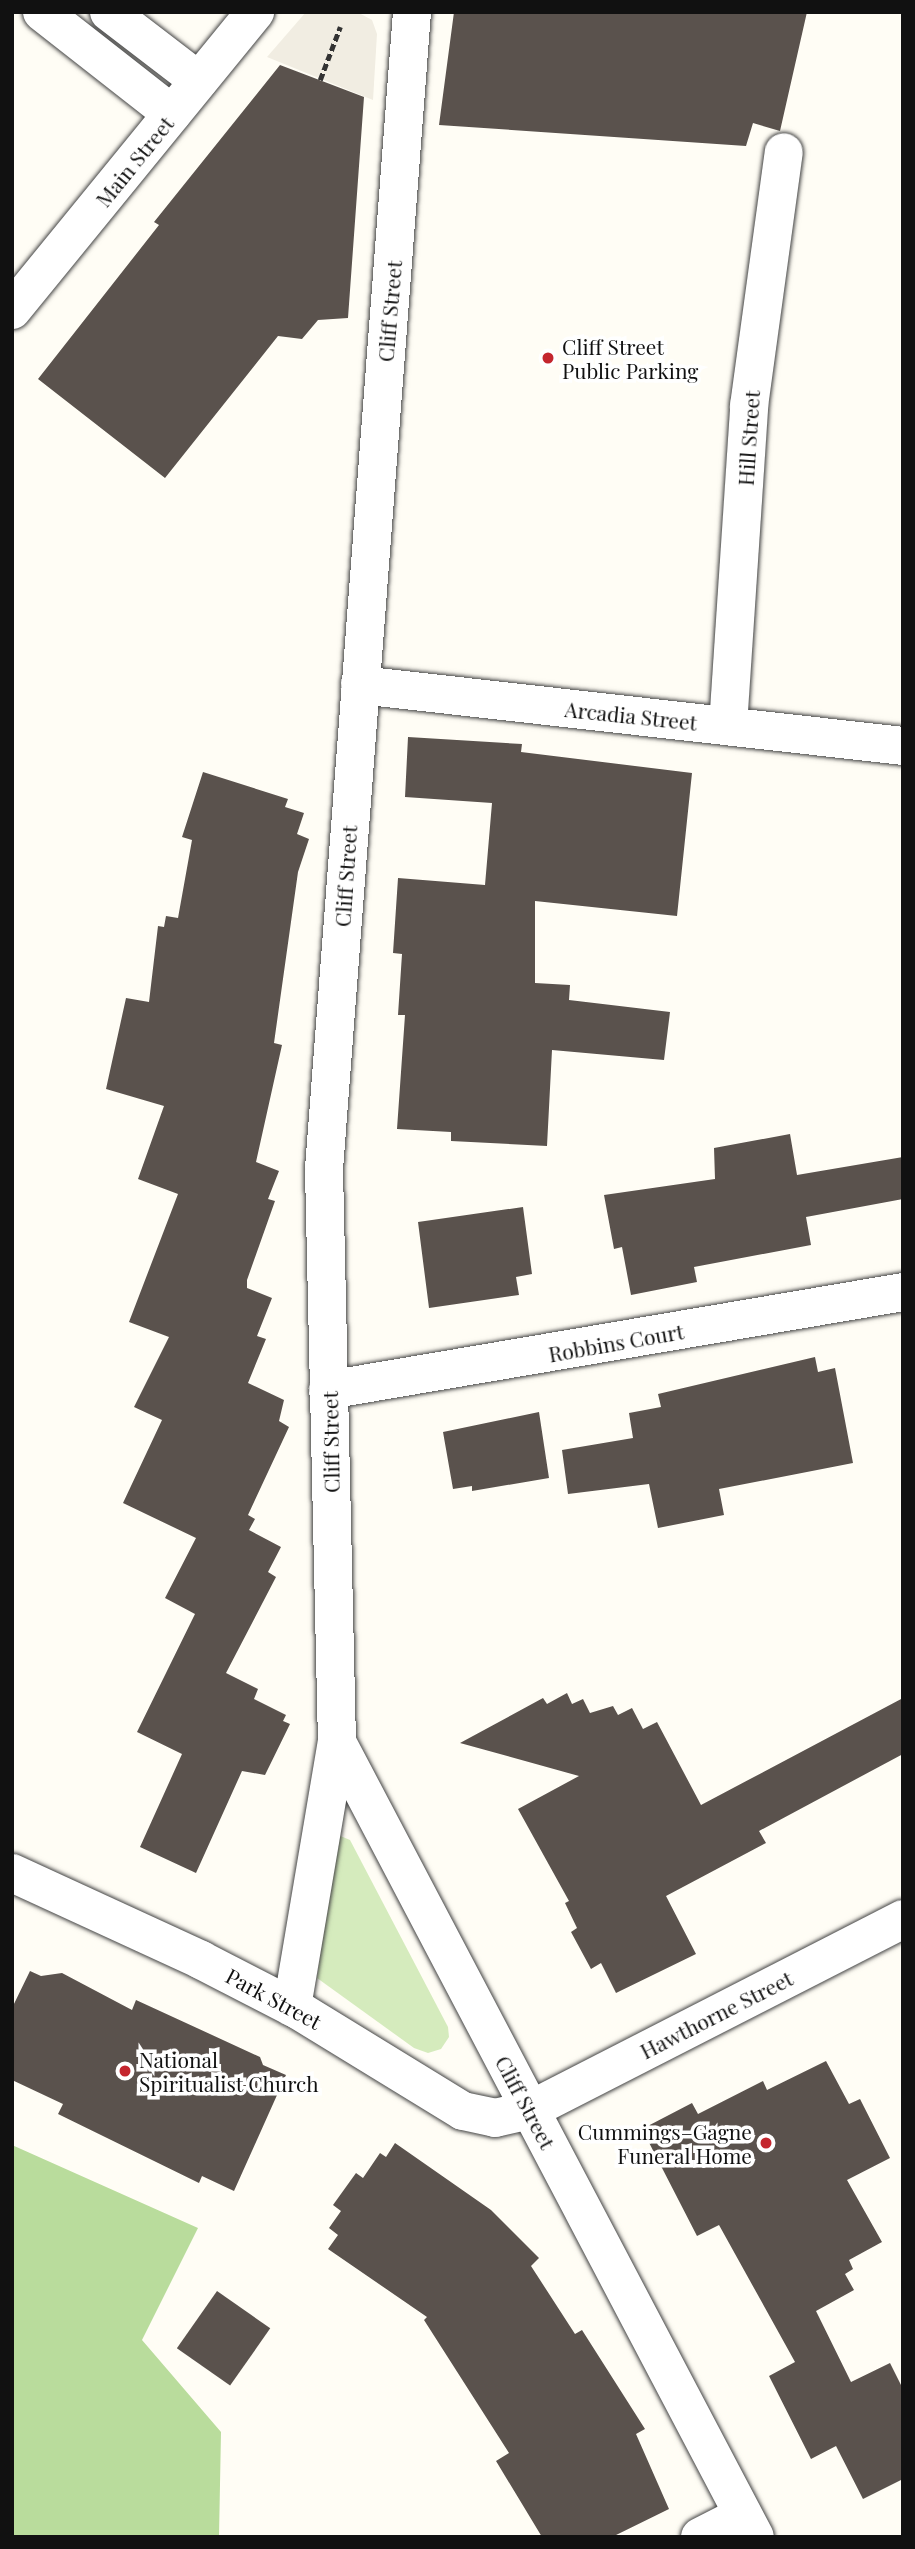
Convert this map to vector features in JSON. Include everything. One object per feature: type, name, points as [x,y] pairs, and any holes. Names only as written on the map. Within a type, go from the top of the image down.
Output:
[{"type":"street","points":[[42,12],[172,114]]},
{"type":"street","points":[[109,12],[199,81]]},
{"type":"street","name":"Main Street","points":[[12,310],[255,12]]},
{"type":"street","name":"Cliff Street","points":[[292,2007],[337,1742],[325,1149],[412,12]]},
{"type":"street","name":"Hill Street","points":[[728,726],[750,406],[784,152]]},
{"type":"street","name":"Arcadia Street","points":[[360,685],[903,746]]},
{"type":"street","name":"Robbins Court","points":[[328,1390],[903,1292]]},
{"type":"street","name":"Cliff Street","points":[[337,1742],[749,2526]]},
{"type":"street","name":"Park Street","points":[[12,1873],[292,2007],[463,2111],[495,2118],[530,2110]]},
{"type":"street","name":"Hawthorne Street","points":[[530,2110],[903,1919]]},
{"type":"street","points":[[700,2537],[749,2526]]},
{"type":"path","points":[[320,80],[340,27]]},
{"type":"green space","points":[[338,1835],[350,1840],[448,2027],[449,2037],[441,2049],[428,2053],[414,2048],[317,1978]]},
{"type":"green space","points":[[12,2145],[198,2228],[142,2340],[221,2432],[219,2537],[12,2537]]},
{"type":"shaded area","points":[[306,12],[357,12],[372,20],[377,34],[373,100],[267,57]]},
{"type":"building","points":[[454,12],[807,12],[780,131],[753,123],[746,146],[439,125]]},
{"type":"building","points":[[280,65],[364,97],[348,318],[318,320],[302,339],[278,336],[165,478],[38,379],[159,225],[154,222]]},
{"type":"building","points":[[408,737],[522,744],[521,752],[692,773],[677,916],[535,901],[535,983],[570,985],[569,1000],[670,1012],[664,1060],[552,1050],[547,1146],[451,1141],[451,1132],[397,1129],[405,1015],[398,1015],[402,954],[393,953],[398,878],[485,885],[492,803],[405,797]]},
{"type":"building","points":[[203,772],[288,799],[285,807],[304,813],[297,834],[309,839],[298,872],[274,1043],[282,1045],[256,1162],[279,1171],[268,1199],[275,1201],[247,1280],[247,1288],[272,1298],[257,1336],[266,1339],[248,1383],[284,1400],[279,1421],[289,1427],[248,1515],[255,1519],[249,1530],[281,1547],[268,1572],[276,1577],[226,1673],[258,1689],[254,1699],[286,1715],[283,1721],[290,1724],[265,1775],[242,1771],[196,1873],[140,1847],[182,1754],[137,1732],[195,1614],[165,1598],[196,1538],[123,1503],[162,1420],[134,1407],[169,1337],[129,1322],[178,1194],[138,1179],[164,1106],[106,1089],[126,998],[149,1002],[158,926],[164,927],[166,916],[178,918],[192,840],[182,837]]},
{"type":"building","points":[[790,1134],[797,1175],[903,1157],[903,1199],[806,1217],[811,1245],[694,1267],[697,1282],[631,1295],[622,1247],[614,1249],[604,1195],[715,1179],[714,1148]]},
{"type":"building","points":[[523,1207],[532,1274],[516,1277],[519,1295],[429,1308],[418,1222]]},
{"type":"building","points":[[815,1357],[818,1372],[835,1368],[853,1463],[719,1489],[724,1515],[658,1528],[649,1484],[568,1494],[562,1450],[633,1438],[629,1413],[661,1407],[658,1394]]},
{"type":"building","points":[[539,1412],[549,1478],[472,1491],[472,1486],[453,1489],[443,1432]]},
{"type":"building","points":[[567,1693],[572,1704],[583,1699],[590,1713],[613,1706],[618,1715],[632,1708],[643,1729],[657,1722],[701,1805],[903,1698],[903,1754],[759,1831],[766,1843],[666,1896],[696,1954],[616,1993],[601,1963],[591,1969],[571,1932],[577,1928],[565,1903],[569,1901],[518,1809],[579,1776],[460,1743],[543,1698],[547,1704]]},
{"type":"building","points":[[30,1971],[41,1976],[62,1973],[132,2010],[136,2000],[260,2057],[263,2065],[286,2075],[234,2191],[202,2176],[199,2183],[58,2114],[63,2104],[12,2080],[12,2008]]},
{"type":"building","points":[[826,2061],[849,2104],[860,2099],[890,2158],[847,2180],[882,2242],[849,2260],[853,2269],[845,2274],[854,2290],[816,2311],[851,2382],[890,2363],[903,2389],[903,2479],[863,2499],[836,2446],[811,2459],[769,2376],[795,2362],[719,2225],[697,2236],[642,2129],[692,2103],[698,2114],[763,2081],[767,2090]]},
{"type":"building","points":[[395,2143],[491,2210],[539,2258],[531,2266],[575,2334],[582,2330],[645,2429],[636,2434],[669,2509],[612,2537],[542,2537],[496,2461],[509,2453],[424,2320],[427,2317],[328,2249],[338,2235],[329,2228],[341,2211],[333,2205],[356,2173],[363,2178],[380,2153],[386,2157]]},
{"type":"building","points":[[217,2291],[270,2328],[230,2386],[177,2348]]},
{"type":"place","name":"Cliff Street Public Parking","points":[[548,358]]},
{"type":"place","name":"National Spiritualist Church","points":[[125,2071]]},
{"type":"place","name":"Cummings–Gagne Funeral Home","points":[[766,2143]]}]
